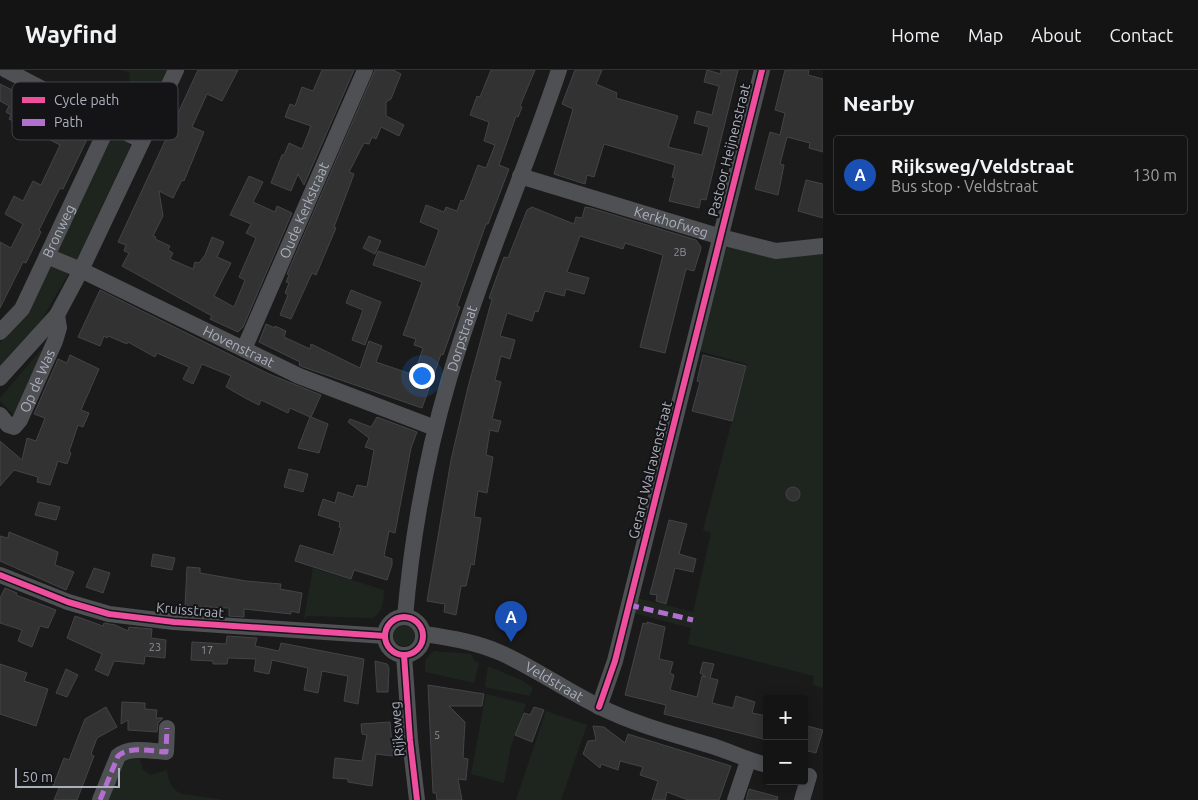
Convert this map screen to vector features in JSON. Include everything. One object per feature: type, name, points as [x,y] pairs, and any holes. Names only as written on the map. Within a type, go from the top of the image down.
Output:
[{"type":"street","points":[[6,70],[29,82]]},
{"type":"street","points":[[170,82],[176,70]]},
{"type":"street","name":"Oude Kerkstraat","points":[[244,350],[365,70]]},
{"type":"street","name":"Dorpstraat","points":[[405,617],[420,502],[435,428],[465,328],[560,70]]},
{"type":"street","name":"Pastoor Heijnenstraat","points":[[721,237],[762,70]]},
{"type":"street","name":"Bronweg","points":[[0,332],[22,309],[101,140]]},
{"type":"street","points":[[81,270],[142,141]]},
{"type":"street","name":"Kerkhofweg","points":[[520,176],[721,237],[776,251],[823,246]]},
{"type":"street","name":"Gerard Walravenstraat","points":[[599,707],[615,661],[721,237]]},
{"type":"street","name":"Hovenstraat","points":[[47,256],[81,270],[244,350],[331,390],[435,428]]},
{"type":"street","name":"Op de Was","points":[[0,378],[58,314],[81,270]]},
{"type":"street","name":"Op de Was","points":[[0,415],[8,424],[14,427],[20,420],[55,341],[58,328],[58,314]]},
{"type":"street","name":"Kruisstraat","points":[[0,575],[68,602],[109,614],[174,622],[385,636]]},
{"type":"street","points":[[405,617],[419,623],[424,634],[420,648],[412,654],[404,655],[395,653],[390,649],[385,636],[390,624],[396,619],[405,617]]},
{"type":"street","name":"Veldstraat","points":[[424,634],[459,639],[500,653],[533,669],[599,707],[650,728],[711,746],[748,761],[763,764]]},
{"type":"street","name":"Rijksweg","points":[[404,655],[410,740],[418,800]]},
{"type":"street","points":[[100,800],[118,756],[122,752],[130,750],[166,752],[167,728]]},
{"type":"street","points":[[736,800],[748,761]]},
{"type":"street","points":[[802,800],[812,777]]},
{"type":"shaded area","points":[[119,70],[167,70],[161,82],[130,82],[129,72]]},
{"type":"shaded area","points":[[111,140],[126,140],[130,147],[76,261],[41,321],[0,372],[0,343],[55,253]]},
{"type":"shaded area","points":[[729,244],[776,256],[823,254],[823,688],[813,685],[814,676],[688,644],[691,628],[633,613],[637,598],[693,612],[711,533],[703,530],[747,364],[699,351],[725,251]]},
{"type":"shaded area","points":[[42,351],[14,415],[0,401],[0,398]]},
{"type":"shaded area","points":[[313,568],[384,590],[381,610],[372,618],[308,616],[304,619]]},
{"type":"shaded area","points":[[404,624],[412,627],[415,635],[412,643],[404,646],[396,643],[393,635],[396,627]]},
{"type":"shaded area","points":[[435,651],[471,654],[475,661],[479,663],[474,683],[425,672],[425,661]]},
{"type":"shaded area","points":[[488,666],[523,681],[533,688],[530,696],[485,687]]},
{"type":"shaded area","points":[[486,694],[526,704],[511,746],[504,783],[471,774]]},
{"type":"shaded area","points":[[546,711],[587,725],[561,800],[516,800]]},
{"type":"shaded area","points":[[139,756],[143,770],[151,775],[167,770],[171,784],[175,790],[182,794],[225,800],[105,800],[121,760]]},
{"type":"building","points":[[198,70],[238,70],[222,101],[207,94],[192,127],[204,132],[184,181],[182,180],[173,198],[159,191],[163,216],[153,236],[156,237],[155,239],[170,246],[168,250],[173,253],[170,259],[193,269],[195,262],[199,263],[205,255],[212,237],[224,242],[217,257],[231,263],[214,296],[234,307],[245,280],[239,277],[256,238],[246,233],[251,224],[230,215],[249,176],[263,182],[253,202],[275,212],[277,206],[292,213],[243,327],[238,332],[210,319],[212,316],[122,266],[129,253],[124,251],[126,245],[118,242],[165,140],[178,140],[178,113]]},
{"type":"building","points":[[322,70],[354,70],[304,185],[298,174],[291,191],[271,183],[289,143],[302,149],[311,126],[285,117],[290,104],[295,106],[302,87],[313,91]]},
{"type":"building","points":[[375,70],[393,70],[401,74],[391,99],[386,102],[386,116],[404,125],[399,136],[381,127],[376,139],[372,137],[369,144],[364,143],[349,172],[354,174],[334,227],[336,228],[316,275],[312,273],[291,319],[280,315],[288,295],[285,293],[289,283],[286,282],[289,275],[287,274]]},
{"type":"building","points":[[491,70],[535,70],[499,165],[509,169],[488,224],[486,224],[457,306],[460,307],[422,408],[303,367],[299,365],[300,362],[259,342],[266,324],[275,328],[275,326],[286,331],[284,337],[310,349],[311,344],[360,368],[369,341],[382,346],[376,362],[414,375],[423,348],[414,345],[416,339],[403,335],[422,282],[373,265],[378,251],[425,267],[439,230],[420,222],[426,205],[444,212],[446,207],[457,211],[461,200],[464,201],[478,165],[486,168],[495,145],[484,141],[489,122],[470,115],[477,96],[480,97]]},
{"type":"building","points":[[575,70],[602,70],[596,84],[617,93],[616,98],[678,116],[668,147],[702,155],[709,127],[694,123],[697,111],[712,115],[719,86],[704,82],[707,70],[721,74],[721,70],[738,70],[706,200],[701,199],[699,208],[669,201],[675,178],[672,177],[675,165],[604,144],[594,177],[587,175],[585,184],[554,174],[573,109],[562,104]]},
{"type":"building","points":[[785,70],[809,70],[808,75],[823,79],[823,152],[809,148],[810,143],[787,137],[780,164],[784,165],[778,195],[755,189],[770,132],[780,135],[785,113],[775,110]]},
{"type":"building","points":[[0,84],[12,90],[12,121],[9,119],[11,115],[6,112],[9,106],[0,101]]},
{"type":"building","points":[[50,140],[87,140],[63,189],[60,188],[39,230],[41,232],[26,263],[23,262],[0,308],[0,242],[11,248],[23,224],[5,214],[14,196],[23,201],[33,181],[41,185],[60,145]]},
{"type":"building","points":[[806,180],[823,184],[823,218],[798,211]]},
{"type":"building","points":[[532,207],[574,224],[576,217],[582,218],[585,207],[591,208],[696,240],[701,247],[694,271],[686,269],[665,353],[640,347],[663,255],[625,243],[623,249],[580,236],[567,272],[589,278],[584,294],[566,289],[564,296],[545,291],[538,312],[535,311],[532,321],[507,313],[500,336],[515,340],[510,359],[501,356],[495,380],[501,382],[492,419],[501,421],[498,432],[490,430],[486,455],[493,457],[487,493],[478,491],[474,517],[481,518],[474,565],[471,564],[466,586],[461,586],[456,615],[444,612],[445,604],[427,601],[451,460],[468,387],[492,299],[489,298],[504,257],[508,258],[527,210]]},
{"type":"building","points":[[369,236],[381,241],[375,254],[363,248]]},
{"type":"building","points":[[100,290],[269,374],[321,395],[311,417],[328,424],[319,453],[298,448],[310,417],[290,408],[288,413],[261,400],[259,405],[247,399],[226,387],[231,376],[202,364],[193,384],[183,379],[189,367],[157,353],[155,357],[128,342],[127,344],[108,336],[107,338],[104,336],[100,346],[78,337]]},
{"type":"building","points":[[351,290],[381,302],[365,345],[352,340],[363,310],[346,303]]},
{"type":"building","points":[[70,355],[99,369],[81,410],[89,413],[83,427],[78,425],[67,464],[58,461],[50,485],[37,482],[38,477],[14,470],[0,486],[0,441],[22,460],[27,438],[36,441],[45,418],[34,414],[58,359],[67,363]]},
{"type":"building","points":[[703,355],[746,366],[732,421],[692,411],[700,382],[697,381]]},
{"type":"building","points":[[377,417],[417,432],[411,448],[395,533],[389,531],[384,556],[392,559],[392,565],[387,580],[354,570],[351,579],[295,561],[300,545],[333,555],[341,528],[339,527],[340,522],[318,515],[323,499],[335,503],[338,492],[353,497],[357,485],[367,487],[374,450],[365,447],[369,438],[348,422],[350,419],[371,427]]},
{"type":"building","points":[[289,469],[308,474],[303,492],[284,487]]},
{"type":"building","points":[[793,487],[798,489],[800,494],[798,499],[793,501],[788,499],[786,494],[788,489]]},
{"type":"building","points":[[39,502],[60,507],[56,520],[35,515]]},
{"type":"building","points":[[669,520],[687,524],[679,554],[696,559],[693,572],[675,568],[666,604],[656,601],[657,595],[650,594]]},
{"type":"building","points":[[9,532],[58,552],[55,565],[74,572],[66,590],[0,561],[0,536],[8,538]]},
{"type":"building","points":[[153,554],[175,558],[172,570],[151,566]]},
{"type":"building","points":[[187,567],[200,568],[200,573],[246,581],[281,584],[280,589],[302,593],[299,613],[291,611],[291,614],[244,609],[244,617],[229,616],[229,608],[185,606]]},
{"type":"building","points":[[94,568],[110,573],[103,593],[86,587]]},
{"type":"building","points":[[5,588],[17,593],[16,595],[56,610],[48,628],[40,626],[32,647],[18,641],[22,630],[0,623],[0,598]]},
{"type":"building","points":[[75,616],[103,626],[104,623],[115,625],[128,631],[129,627],[152,629],[151,638],[166,640],[165,658],[145,656],[144,664],[114,661],[108,676],[95,670],[102,654],[67,638]]},
{"type":"building","points":[[647,622],[665,627],[659,659],[673,662],[670,673],[674,675],[670,690],[697,697],[702,676],[706,677],[700,673],[703,662],[714,664],[710,678],[718,680],[712,703],[733,708],[736,696],[755,702],[752,713],[763,715],[763,739],[664,714],[666,705],[625,695],[643,623],[647,624]]},
{"type":"building","points":[[227,636],[257,638],[255,646],[279,651],[281,643],[364,659],[358,704],[344,701],[348,676],[322,671],[318,693],[304,690],[308,668],[272,660],[269,674],[254,671],[256,659],[228,658],[227,664],[213,664],[213,661],[191,660],[192,642],[226,644]]},
{"type":"building","points":[[375,661],[387,664],[389,668],[388,692],[377,692]]},
{"type":"building","points":[[0,664],[27,673],[24,681],[48,689],[36,726],[0,714]]},
{"type":"building","points":[[66,669],[78,675],[67,697],[56,693]]},
{"type":"building","points":[[428,685],[484,694],[482,706],[449,706],[465,722],[463,758],[468,759],[466,780],[458,779],[462,800],[437,800],[436,793],[433,793]]},
{"type":"building","points":[[122,702],[145,703],[145,709],[157,710],[156,718],[163,718],[158,723],[157,732],[128,730],[128,720],[121,724]]},
{"type":"building","points":[[106,707],[117,727],[97,738],[91,754],[94,756],[77,800],[54,800],[59,788],[53,786],[64,758],[69,760],[85,719]]},
{"type":"building","points":[[534,707],[544,710],[532,742],[515,735],[524,713],[530,715]]},
{"type":"building","points":[[390,722],[393,756],[376,754],[372,786],[348,782],[348,779],[333,778],[335,758],[362,761],[367,735],[362,734],[361,724]]},
{"type":"building","points":[[593,726],[604,727],[625,743],[628,734],[731,766],[719,800],[688,800],[667,792],[665,800],[652,800],[658,781],[640,775],[643,767],[620,761],[618,770],[601,764],[600,768],[583,754],[588,741],[596,740]]},
{"type":"building","points":[[808,726],[823,730],[816,753],[808,751]]},
{"type":"building","points":[[749,789],[778,797],[777,800],[746,800]]},
{"type":"marked path","points":[[629,605],[693,620]]},
{"type":"marked path","points":[[100,800],[118,756],[134,750],[166,752],[167,728]]},
{"type":"cycle path","points":[[599,707],[615,661],[762,70]]},
{"type":"cycle path","points":[[0,575],[68,602],[109,614],[174,622],[385,636]]},
{"type":"cycle path","points":[[404,617],[418,622],[423,636],[418,650],[404,655],[390,650],[385,636],[390,622],[404,617]]},
{"type":"cycle path","points":[[404,655],[410,740],[417,800]]},
{"type":"place","name":"Rijksweg/Veldstraat","points":[[511,642]]}]
